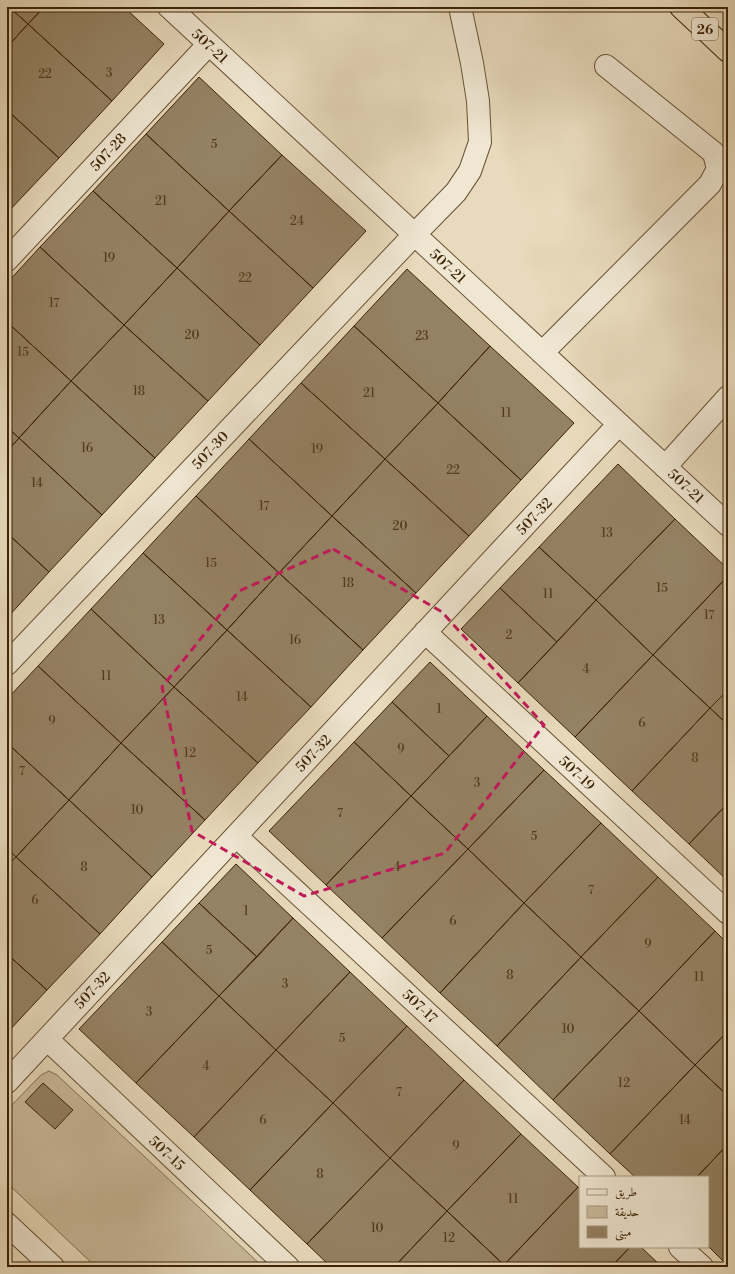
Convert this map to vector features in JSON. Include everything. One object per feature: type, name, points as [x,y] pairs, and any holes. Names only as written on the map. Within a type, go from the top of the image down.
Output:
[{"type":"highway","name":"26","points":[[681,7],[728,50]]},
{"type":"street","name":"507-21","points":[[168,7],[728,525]]},
{"type":"street","name":"507-30","points":[[7,664],[456,192],[470,171],[480,142],[478,101],[472,62],[460,7]]},
{"type":"street","name":"507-28","points":[[7,260],[208,45]]},
{"type":"street","points":[[542,353],[710,184],[718,170],[714,153],[606,66]]},
{"type":"street","points":[[665,467],[728,397]]},
{"type":"street","name":"507-32","points":[[7,1082],[619,424]]},
{"type":"street","name":"507-19","points":[[425,632],[728,913]]},
{"type":"street","name":"507-17","points":[[236,836],[603,1176]]},
{"type":"street","name":"507-15","points":[[46,1039],[288,1267]]},
{"type":"street","points":[[7,1224],[52,1267]]},
{"type":"street","points":[[681,1248],[702,1267]]},
{"type":"highlighted area","points":[[333,549],[442,612],[544,725],[445,853],[304,896],[192,831],[162,687],[239,591]]},
{"type":"green space","points":[[49,1071],[57,1075],[263,1267],[96,1267],[7,1183],[7,1110],[41,1075]]},
{"type":"building","points":[[7,7],[9,7],[28,24],[7,47]]},
{"type":"building","points":[[9,7],[44,7],[28,24]]},
{"type":"building","points":[[44,7],[124,7],[164,44],[112,101],[28,24]]},
{"type":"building","points":[[28,24],[112,101],[59,158],[7,110],[7,47]]},
{"type":"building","points":[[199,77],[282,155],[229,211],[146,134]]},
{"type":"building","points":[[7,110],[59,158],[7,213]]},
{"type":"building","points":[[146,134],[229,211],[177,268],[93,191]]},
{"type":"building","points":[[282,155],[366,231],[313,288],[229,211]]},
{"type":"building","points":[[93,191],[177,268],[124,325],[40,247]]},
{"type":"building","points":[[229,211],[313,288],[260,345],[177,268]]},
{"type":"building","points":[[40,247],[124,325],[71,381],[7,322],[7,283]]},
{"type":"building","points":[[177,268],[260,345],[208,401],[124,325]]},
{"type":"building","points":[[407,269],[490,346],[438,403],[354,326]]},
{"type":"building","points":[[7,322],[71,381],[19,438],[7,427]]},
{"type":"building","points":[[124,325],[208,401],[155,458],[71,381]]},
{"type":"building","points":[[354,326],[438,403],[385,459],[301,383]]},
{"type":"building","points":[[490,346],[574,423],[521,480],[438,403]]},
{"type":"building","points":[[71,381],[155,458],[102,515],[19,438]]},
{"type":"building","points":[[301,383],[385,459],[332,516],[249,439]]},
{"type":"building","points":[[438,403],[521,480],[469,536],[385,459]]},
{"type":"building","points":[[7,427],[19,438],[7,451]]},
{"type":"building","points":[[19,438],[102,515],[49,572],[7,533],[7,451]]},
{"type":"building","points":[[249,439],[332,516],[279,573],[196,496]]},
{"type":"building","points":[[385,459],[469,536],[416,593],[332,516]]},
{"type":"building","points":[[618,464],[675,519],[596,600],[539,547]]},
{"type":"building","points":[[196,496],[279,573],[227,630],[143,553]]},
{"type":"building","points":[[332,516],[416,593],[363,650],[279,573]]},
{"type":"building","points":[[675,519],[728,569],[728,576],[653,655],[596,600]]},
{"type":"building","points":[[7,533],[49,572],[7,618]]},
{"type":"building","points":[[539,547],[596,600],[557,642],[500,588]]},
{"type":"building","points":[[143,553],[227,630],[174,687],[91,609]]},
{"type":"building","points":[[279,573],[363,650],[311,707],[227,630]]},
{"type":"building","points":[[728,576],[728,690],[710,708],[653,655]]},
{"type":"building","points":[[500,588],[557,642],[518,683],[461,629]]},
{"type":"building","points":[[596,600],[653,655],[575,737],[518,683]]},
{"type":"building","points":[[91,609],[174,687],[121,743],[38,666]]},
{"type":"building","points":[[227,630],[311,707],[258,763],[174,687]]},
{"type":"building","points":[[653,655],[710,708],[632,791],[575,737]]},
{"type":"building","points":[[430,662],[487,716],[449,756],[392,702]]},
{"type":"building","points":[[38,666],[121,743],[69,800],[7,743],[7,699]]},
{"type":"building","points":[[174,687],[258,763],[205,820],[121,743]]},
{"type":"building","points":[[728,690],[728,725],[710,708]]},
{"type":"building","points":[[392,702],[449,756],[411,796],[354,742]]},
{"type":"building","points":[[710,708],[728,725],[728,803],[689,844],[632,791]]},
{"type":"building","points":[[487,716],[544,770],[468,849],[411,796]]},
{"type":"building","points":[[354,742],[411,796],[326,885],[269,831]]},
{"type":"building","points":[[7,743],[69,800],[16,857],[7,848]]},
{"type":"building","points":[[121,743],[205,820],[152,877],[69,800]]},
{"type":"building","points":[[544,770],[601,823],[524,903],[468,849]]},
{"type":"building","points":[[411,796],[468,849],[382,938],[326,885]]},
{"type":"building","points":[[69,800],[152,877],[100,934],[16,857]]},
{"type":"building","points":[[728,803],[728,881],[689,844]]},
{"type":"building","points":[[601,823],[658,877],[581,957],[524,903]]},
{"type":"building","points":[[7,848],[16,857],[7,866]]},
{"type":"building","points":[[468,849],[524,903],[440,993],[382,938]]},
{"type":"building","points":[[16,857],[100,934],[47,990],[7,954],[7,866]]},
{"type":"building","points":[[236,864],[293,918],[257,957],[199,903]]},
{"type":"building","points":[[658,877],[715,931],[639,1011],[581,957]]},
{"type":"building","points":[[199,903],[257,957],[219,996],[162,942]]},
{"type":"building","points":[[524,903],[581,957],[497,1046],[440,993]]},
{"type":"building","points":[[293,918],[350,972],[276,1050],[219,996]]},
{"type":"building","points":[[715,931],[728,944],[728,1031],[695,1065],[639,1011]]},
{"type":"building","points":[[162,942],[219,996],[136,1083],[79,1029]]},
{"type":"building","points":[[7,954],[47,990],[7,1033]]},
{"type":"building","points":[[581,957],[639,1011],[553,1100],[497,1046]]},
{"type":"building","points":[[350,972],[407,1026],[333,1103],[276,1050]]},
{"type":"building","points":[[219,996],[276,1050],[194,1137],[136,1083]]},
{"type":"building","points":[[639,1011],[695,1065],[610,1154],[553,1100]]},
{"type":"building","points":[[407,1026],[464,1080],[390,1158],[333,1103]]},
{"type":"building","points":[[728,1031],[728,1096],[695,1065]]},
{"type":"building","points":[[276,1050],[333,1103],[250,1190],[194,1137]]},
{"type":"building","points":[[695,1065],[728,1096],[728,1144],[698,1176],[634,1176],[610,1154]]},
{"type":"building","points":[[464,1080],[521,1134],[447,1211],[390,1158]]},
{"type":"building","points":[[43,1083],[73,1110],[55,1129],[25,1102]]},
{"type":"building","points":[[333,1103],[390,1158],[307,1244],[250,1190]]},
{"type":"building","points":[[521,1134],[578,1187],[504,1265],[447,1211]]},
{"type":"building","points":[[728,1144],[728,1258],[724,1262],[709,1247],[709,1176],[698,1176]]},
{"type":"building","points":[[390,1158],[447,1211],[394,1267],[331,1267],[307,1244]]},
{"type":"building","points":[[578,1187],[579,1248],[629,1248],[611,1267],[506,1267],[504,1265]]},
{"type":"building","points":[[447,1211],[504,1265],[502,1267],[394,1267]]},
{"type":"building","points":[[629,1248],[642,1248],[662,1267],[611,1267]]}]
